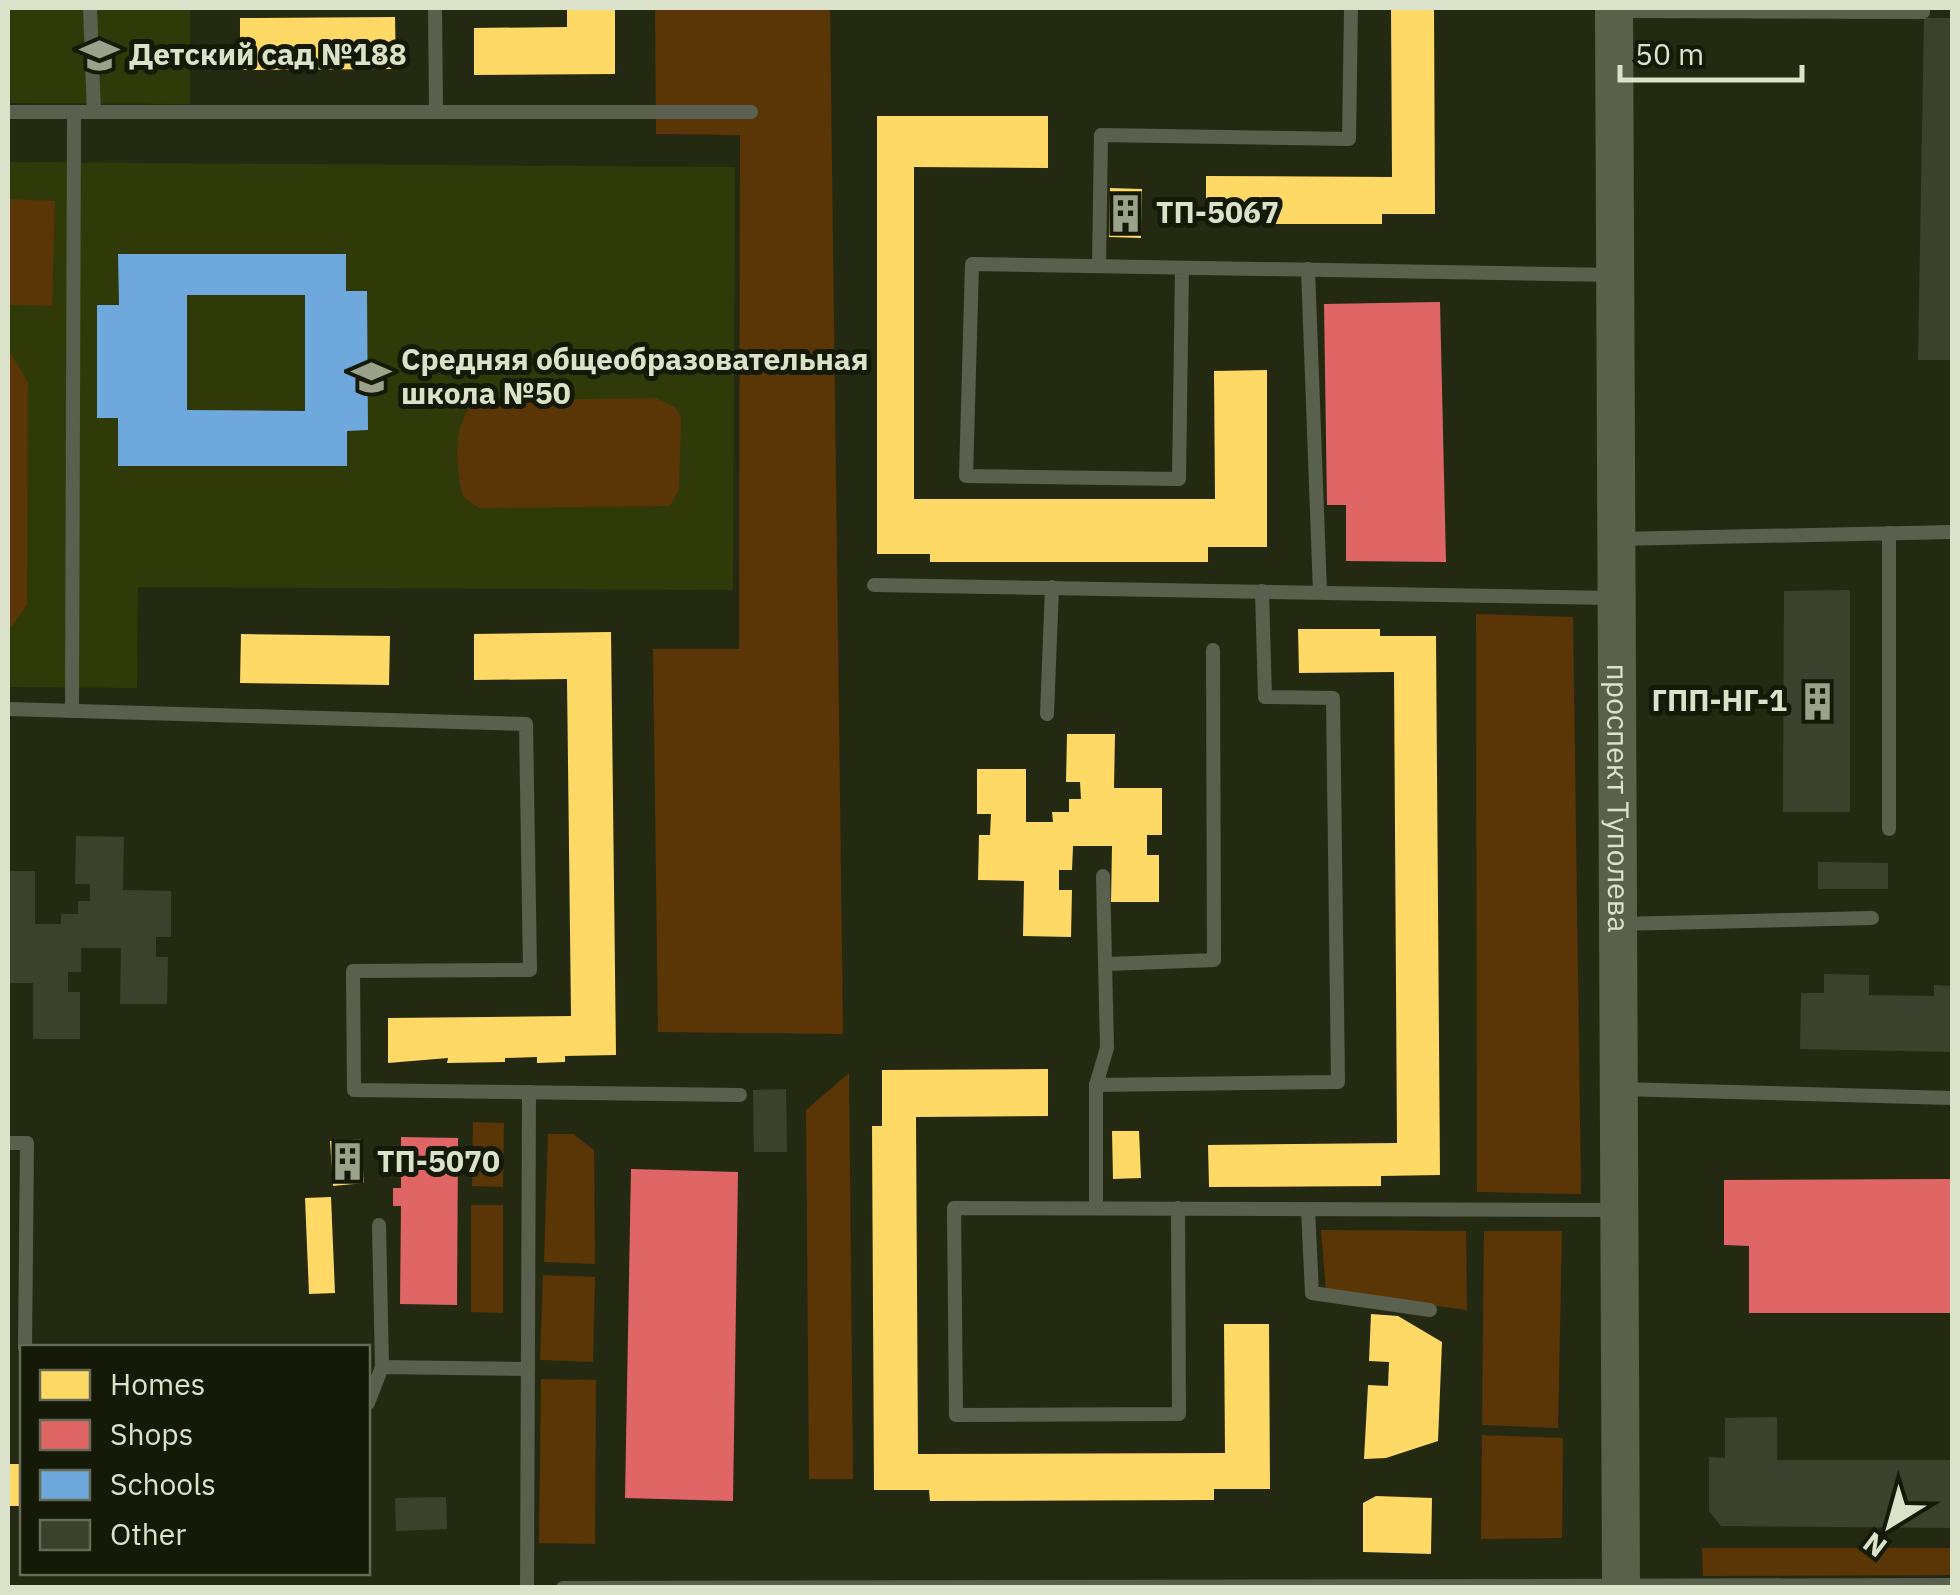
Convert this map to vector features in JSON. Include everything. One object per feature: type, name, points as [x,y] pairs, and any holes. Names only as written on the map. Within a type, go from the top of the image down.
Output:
[{"type":"main road","name":"проспект Туполева","points":[[1614,9],[1621,1586]]},
{"type":"lane","points":[[90,8],[94,112]]},
{"type":"lane","points":[[435,8],[436,112]]},
{"type":"lane","points":[[1099,266],[1101,135],[1349,139],[1351,8]]},
{"type":"lane","points":[[1614,9],[1885,13],[1923,12],[1923,8]]},
{"type":"lane","points":[[8,112],[751,112]]},
{"type":"lane","points":[[72,710],[74,112]]},
{"type":"lane","points":[[1182,268],[1179,480],[966,476],[972,264],[1616,274]]},
{"type":"lane","points":[[1308,270],[1320,592]]},
{"type":"lane","points":[[1616,539],[1952,532]]},
{"type":"lane","points":[[1888,829],[1889,533]]},
{"type":"lane","points":[[874,585],[1617,598]]},
{"type":"lane","points":[[1048,714],[1052,586]]},
{"type":"lane","points":[[1096,1084],[1338,1082],[1333,698],[1265,697],[1262,591]]},
{"type":"lane","points":[[1107,964],[1214,960],[1213,650]]},
{"type":"lane","points":[[8,709],[526,724],[530,970],[353,971],[354,1090],[740,1095]]},
{"type":"lane","points":[[1096,1208],[1096,1084],[1108,1048],[1103,876]]},
{"type":"lane","points":[[1618,924],[1872,918]]},
{"type":"lane","points":[[1619,1089],[1952,1098]]},
{"type":"lane","points":[[526,1588],[529,1092]]},
{"type":"lane","points":[[8,1143],[27,1143],[26,1345]]},
{"type":"lane","points":[[1178,1208],[1178,1414],[956,1415],[954,1208],[1096,1208],[1178,1208],[1308,1208],[1619,1210]]},
{"type":"lane","points":[[1308,1208],[1312,1293],[1430,1310]]},
{"type":"lane","points":[[370,1398],[382,1367],[379,1225]]},
{"type":"lane","points":[[382,1367],[528,1369]]},
{"type":"lane","points":[[563,1588],[1952,1586]]},
{"type":"shaded area","name":"Детский сад №188","points":[[8,8],[190,8],[190,104],[8,103]]},
{"type":"shaded area","points":[[655,8],[830,8],[843,1034],[658,1032],[653,649],[739,649],[740,135],[656,134]]},
{"type":"shaded area","name":"Средняя общеобразовательная школа №50","points":[[8,162],[735,167],[733,590],[138,587],[137,688],[8,687]]},
{"type":"shaded area","points":[[8,199],[55,201],[52,306],[8,305]]},
{"type":"shaded area","points":[[8,349],[28,382],[27,605],[8,632]]},
{"type":"shaded area","points":[[656,398],[676,408],[681,418],[679,490],[670,506],[479,508],[463,496],[457,457],[460,429],[471,406],[481,400]]},
{"type":"shaded area","points":[[1476,614],[1573,617],[1581,1194],[1477,1192]]},
{"type":"shaded area","points":[[849,1073],[853,1479],[809,1479],[806,1110]]},
{"type":"shaded area","points":[[473,1122],[504,1123],[503,1187],[472,1186]]},
{"type":"shaded area","points":[[548,1134],[573,1134],[594,1150],[595,1264],[544,1262]]},
{"type":"shaded area","points":[[471,1205],[503,1205],[503,1313],[471,1312]]},
{"type":"shaded area","points":[[1321,1230],[1466,1231],[1467,1310],[1326,1291]]},
{"type":"shaded area","points":[[1484,1231],[1562,1231],[1558,1428],[1482,1425]]},
{"type":"shaded area","points":[[543,1275],[595,1277],[593,1362],[540,1360]]},
{"type":"shaded area","points":[[541,1379],[596,1380],[595,1544],[539,1543]]},
{"type":"shaded area","points":[[1482,1435],[1563,1438],[1562,1538],[1481,1539]]},
{"type":"shaded area","points":[[1702,1548],[1952,1548],[1952,1575],[1703,1576]]},
{"type":"building: Homes","points":[[567,8],[615,8],[615,74],[474,75],[474,28],[567,27]]},
{"type":"building: Homes","points":[[1391,8],[1434,8],[1435,214],[1382,214],[1382,224],[1206,224],[1206,176],[1392,177]]},
{"type":"building: Homes","points":[[395,17],[396,69],[240,70],[240,18]]},
{"type":"building: Homes","points":[[877,116],[1048,116],[1048,168],[914,167],[914,499],[1215,499],[1214,371],[1267,370],[1267,547],[1208,547],[1208,562],[930,562],[930,554],[877,554]]},
{"type":"building: Homes","name":"ТП-5067","points":[[1110,188],[1142,189],[1141,238],[1109,237]]},
{"type":"building: Homes","points":[[1298,629],[1380,629],[1380,636],[1436,636],[1440,1175],[1381,1176],[1381,1186],[1209,1187],[1208,1145],[1397,1143],[1394,672],[1299,673]]},
{"type":"building: Homes","points":[[611,632],[616,1055],[565,1056],[565,1062],[537,1063],[537,1057],[505,1058],[505,1062],[447,1063],[448,1058],[388,1063],[388,1018],[571,1016],[567,679],[474,680],[474,634]]},
{"type":"building: Homes","points":[[241,634],[390,636],[389,685],[240,683]]},
{"type":"building: Homes","points":[[1067,734],[1115,734],[1114,788],[1162,788],[1162,835],[1147,835],[1147,855],[1159,855],[1159,902],[1111,902],[1112,846],[1073,846],[1072,870],[1059,870],[1059,890],[1072,890],[1071,937],[1023,936],[1024,881],[978,880],[979,835],[990,835],[991,814],[977,814],[977,769],[1026,769],[1026,822],[1053,822],[1052,812],[1069,812],[1069,799],[1081,799],[1080,782],[1066,782]]},
{"type":"building: Homes","points":[[1048,1069],[1048,1116],[916,1117],[918,1454],[1225,1453],[1224,1324],[1269,1324],[1270,1489],[1214,1489],[1214,1500],[930,1501],[929,1490],[874,1490],[872,1126],[882,1126],[882,1070]]},
{"type":"building: Homes","points":[[1112,1131],[1139,1131],[1141,1178],[1113,1179]]},
{"type":"building: Homes","name":"ТП-5070","points":[[361,1139],[364,1183],[333,1186],[330,1141]]},
{"type":"building: Homes","points":[[331,1197],[335,1293],[309,1294],[305,1198]]},
{"type":"building: Homes","points":[[1371,1314],[1398,1316],[1442,1342],[1438,1441],[1386,1458],[1364,1459],[1368,1385],[1388,1386],[1389,1362],[1369,1361]]},
{"type":"building: Homes","points":[[8,1464],[20,1464],[20,1506],[8,1506]]},
{"type":"building: Homes","points":[[1376,1496],[1432,1498],[1431,1554],[1363,1552],[1363,1503]]},
{"type":"building: Shops","points":[[1440,302],[1446,562],[1346,561],[1346,505],[1327,505],[1324,304]]},
{"type":"building: Shops","points":[[401,1137],[458,1138],[457,1305],[400,1304],[401,1206],[393,1206],[393,1188],[401,1188]]},
{"type":"building: Shops","points":[[631,1169],[738,1172],[733,1501],[625,1498]]},
{"type":"building: Shops","points":[[1952,1179],[1952,1313],[1749,1313],[1749,1246],[1724,1245],[1724,1180]]},
{"type":"building: Schools","points":[[118,254],[346,254],[346,291],[367,291],[368,430],[347,431],[347,466],[118,466],[118,418],[97,418],[97,305],[119,305]],"holes":[[[187,295],[305,295],[305,411],[187,410]]]},
{"type":"building: Other","points":[[1924,18],[1952,18],[1952,360],[1918,360]]},
{"type":"building: Other","name":"ГПП-НГ-1","points":[[1850,590],[1850,812],[1783,812],[1784,591]]},
{"type":"building: Other","points":[[76,836],[124,837],[123,890],[171,891],[171,937],[156,937],[156,957],[168,957],[167,1004],[120,1004],[121,948],[81,948],[81,972],[68,972],[68,992],[80,992],[80,1039],[33,1039],[33,983],[8,983],[8,871],[35,871],[35,924],[61,924],[61,914],[78,914],[78,901],[90,901],[90,884],[75,884]]},
{"type":"building: Other","points":[[1818,862],[1888,863],[1888,889],[1818,889]]},
{"type":"building: Other","points":[[1824,974],[1869,975],[1869,995],[1934,996],[1934,985],[1952,986],[1952,1052],[1800,1049],[1801,993],[1824,993]]},
{"type":"building: Other","points":[[786,1089],[787,1152],[754,1152],[753,1090]]},
{"type":"building: Other","points":[[1777,1417],[1777,1460],[1952,1460],[1952,1528],[1721,1526],[1709,1511],[1709,1457],[1725,1458],[1725,1418]]},
{"type":"building: Other","points":[[446,1497],[447,1529],[396,1531],[395,1498]]},
{"type":"place","name":"Детский сад №188","points":[[99,55]]},
{"type":"place","name":"ТП-5067","points":[[1126,213]]},
{"type":"place","name":"Средняя общеобразовательная школа №50","points":[[371,377]]},
{"type":"place","name":"ГПП-НГ-1","points":[[1817,701]]},
{"type":"place","name":"ТП-5070","points":[[347,1162]]}]
